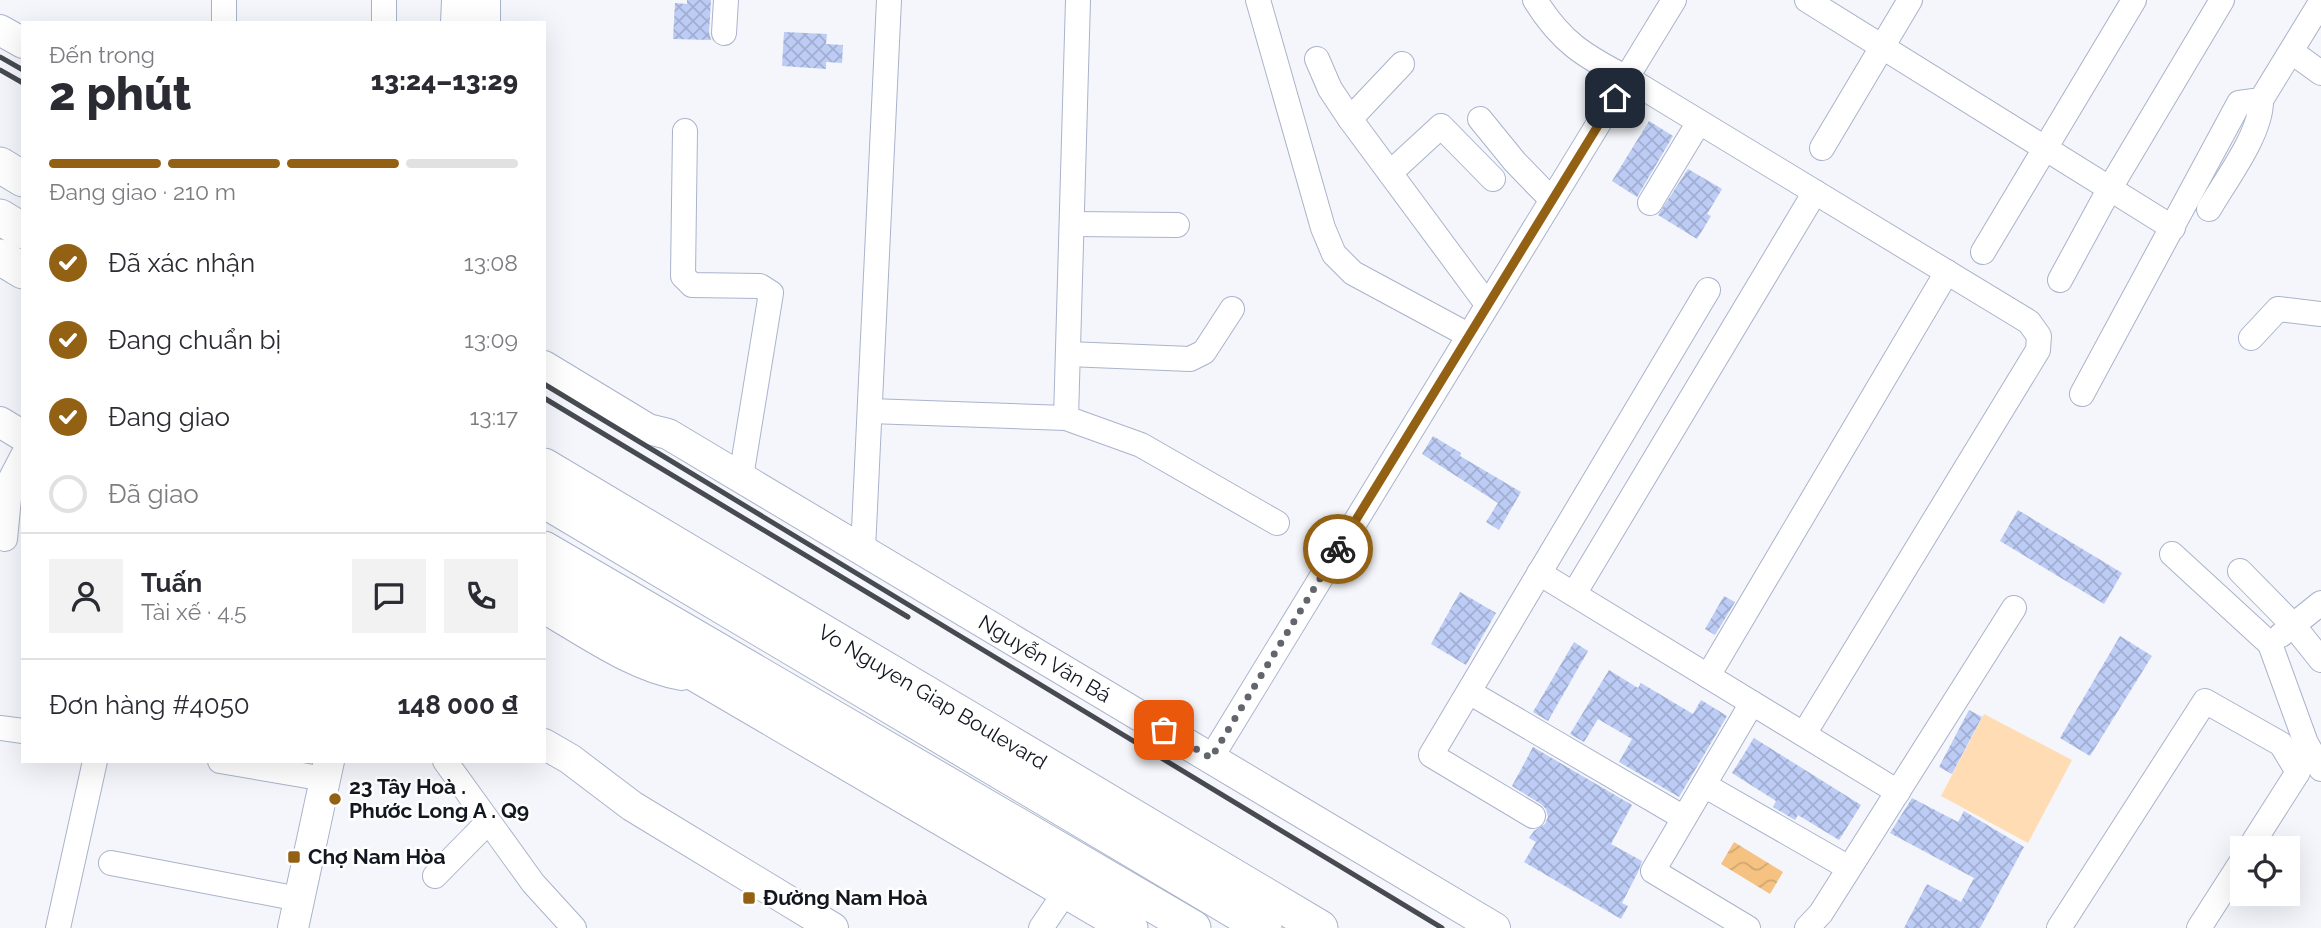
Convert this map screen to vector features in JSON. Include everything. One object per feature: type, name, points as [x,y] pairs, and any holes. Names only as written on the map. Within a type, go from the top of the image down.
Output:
[{"type":"highway","points":[[0,139],[21,152]]},
{"type":"highway","points":[[0,164],[21,177]]},
{"type":"highway","points":[[0,217],[21,230]]},
{"type":"highway","points":[[0,257],[21,270]]},
{"type":"highway","name":"Vo Nguyen Giap Boulevard","points":[[546,467],[1320,928]]},
{"type":"highway","name":"Vo Nguyen Giap Boulevard","points":[[546,501],[1264,928]]},
{"type":"highway","points":[[546,551],[1193,928]]},
{"type":"highway","points":[[546,552],[580,606]]},
{"type":"highway","points":[[546,586],[1130,928]]},
{"type":"main road","points":[[456,21],[457,0]]},
{"type":"main road","points":[[485,0],[485,21]]},
{"type":"main road","points":[[0,30],[21,42]]},
{"type":"main road","name":"Nguyễn Văn Bá","points":[[546,349],[656,416],[668,434]]},
{"type":"main road","name":"Nguyễn Văn Bá","points":[[546,367],[648,429],[668,434],[741,477],[1495,928]]},
{"type":"main road","points":[[0,422],[21,435]]},
{"type":"main road","points":[[546,609],[653,668],[697,675]]},
{"type":"main road","points":[[546,745],[570,759],[632,806],[833,928]]},
{"type":"main road","points":[[296,914],[327,770]]},
{"type":"street","points":[[223,21],[225,0]]},
{"type":"street","points":[[384,0],[384,21]]},
{"type":"street","points":[[724,33],[726,0]]},
{"type":"street","points":[[863,550],[889,0]]},
{"type":"street","points":[[1066,418],[1078,0]]},
{"type":"street","points":[[1258,0],[1323,228],[1334,254],[1353,273],[1468,335]]},
{"type":"street","points":[[1535,0],[1551,24],[1580,53],[1627,78],[2029,321],[2039,335],[2038,350],[1804,734]]},
{"type":"street","points":[[1211,758],[1674,0]]},
{"type":"street","points":[[1807,0],[1882,44],[2173,228]]},
{"type":"street","points":[[1822,148],[1910,0]]},
{"type":"street","points":[[1983,252],[2134,0]]},
{"type":"street","points":[[2060,280],[2110,188],[2222,0]]},
{"type":"street","points":[[2208,209],[2256,129],[2262,111],[2261,100],[2321,2]]},
{"type":"street","points":[[2292,52],[2321,73]]},
{"type":"street","points":[[1317,59],[1330,89],[1350,119],[1444,243],[1484,300],[1486,307]]},
{"type":"street","points":[[1350,119],[1402,64]]},
{"type":"street","points":[[2082,394],[2239,103],[2261,100]]},
{"type":"street","points":[[1480,119],[1515,162],[1552,200]]},
{"type":"street","points":[[1650,203],[1699,122]]},
{"type":"street","points":[[1390,173],[1441,126],[1493,179]]},
{"type":"street","points":[[685,131],[683,276],[692,285],[760,286],[771,293],[741,477]]},
{"type":"street","points":[[1574,594],[1815,191]]},
{"type":"street","points":[[1072,224],[1177,225]]},
{"type":"street","points":[[1708,676],[1947,272]]},
{"type":"street","points":[[1533,816],[1431,755],[1708,290]]},
{"type":"street","points":[[1068,354],[1190,359],[1204,352],[1233,309]]},
{"type":"street","points":[[2251,338],[2278,309],[2321,314]]},
{"type":"street","points":[[870,411],[1066,418],[1141,444],[1277,523]]},
{"type":"street","points":[[9,540],[11,478],[21,459]]},
{"type":"street","points":[[2172,554],[2218,593],[2270,644],[2306,743],[2310,771],[2259,836]]},
{"type":"street","points":[[2218,593],[2247,564],[2321,660]]},
{"type":"street","points":[[1539,573],[1898,792]]},
{"type":"street","points":[[2270,644],[2321,603]]},
{"type":"street","points":[[1807,928],[1816,920],[2014,608]]},
{"type":"street","points":[[1469,692],[1684,818]]},
{"type":"street","points":[[2059,928],[2205,701],[2281,744],[2310,771]]},
{"type":"street","points":[[1748,928],[1653,871],[1752,703]]},
{"type":"street","points":[[0,728],[21,731]]},
{"type":"street","points":[[58,928],[95,763]]},
{"type":"street","points":[[244,763],[327,770]]},
{"type":"street","points":[[446,763],[533,883],[574,928]]},
{"type":"street","points":[[1704,785],[1849,868]]},
{"type":"street","points":[[435,876],[488,822]]},
{"type":"street","points":[[111,863],[296,914]]},
{"type":"street","points":[[2199,928],[2230,880]]},
{"type":"street","points":[[1041,928],[1066,891]]},
{"type":"shaded area","points":[[1984,714],[2072,760],[2028,843],[1941,796]]},
{"type":"water","points":[[1734,842],[1783,872],[1770,894],[1721,864]]},
{"type":"building","points":[[687,0],[711,0],[711,40],[673,39],[675,3],[687,4]]},
{"type":"building","points":[[784,32],[827,34],[826,44],[843,45],[842,63],[826,62],[826,69],[782,66]]},
{"type":"building","points":[[1649,121],[1673,136],[1637,197],[1612,181]]},
{"type":"building","points":[[1688,169],[1722,189],[1707,214],[1711,216],[1697,239],[1658,215]]},
{"type":"building","points":[[1433,436],[1461,453],[1460,456],[1521,492],[1499,530],[1486,522],[1498,503],[1422,454]]},
{"type":"building","points":[[2018,510],[2122,573],[2104,604],[2000,541]]},
{"type":"building","points":[[1460,592],[1496,613],[1466,665],[1431,644]]},
{"type":"building","points":[[1724,596],[1735,602],[1715,635],[1705,629]]},
{"type":"building","points":[[2120,636],[2152,656],[2090,756],[2060,738]]},
{"type":"building","points":[[1574,642],[1588,651],[1548,721],[1533,712]]},
{"type":"building","points":[[1609,670],[1638,688],[1641,683],[1693,714],[1701,700],[1727,716],[1679,797],[1619,762],[1632,739],[1598,719],[1584,742],[1570,734]]},
{"type":"building","points":[[1969,710],[1982,717],[1952,774],[1939,767]]},
{"type":"building","points":[[1754,738],[1861,805],[1839,840],[1798,815],[1795,820],[1773,807],[1776,801],[1732,773]]},
{"type":"building","points":[[1533,747],[1632,805],[1611,844],[1642,861],[1622,903],[1628,906],[1621,919],[1524,862],[1536,842],[1529,838],[1545,824],[1548,817],[1541,804],[1512,786]]},
{"type":"building","points":[[1912,798],[1958,822],[1964,811],[2024,847],[1980,928],[1904,928],[1927,884],[1961,902],[1974,878],[1890,833]]},
{"type":"railway","points":[[0,57],[21,69]]},
{"type":"railway","points":[[0,70],[21,82]]},
{"type":"railway","points":[[546,385],[1442,928]]},
{"type":"railway","points":[[546,399],[908,617]]},
{"type":"way so far","points":[[1164,730],[1211,758],[1338,549]]},
{"type":"place","name":"23 Tây Hoà . Phước Long A . Q9","points":[[335,799]]},
{"type":"place","name":"Chợ Nam Hòa","points":[[294,857]]},
{"type":"place","name":"Đường Nam Hoà","points":[[749,898]]},
{"type":"route","points":[[1338,549],[1615,98]]}]
